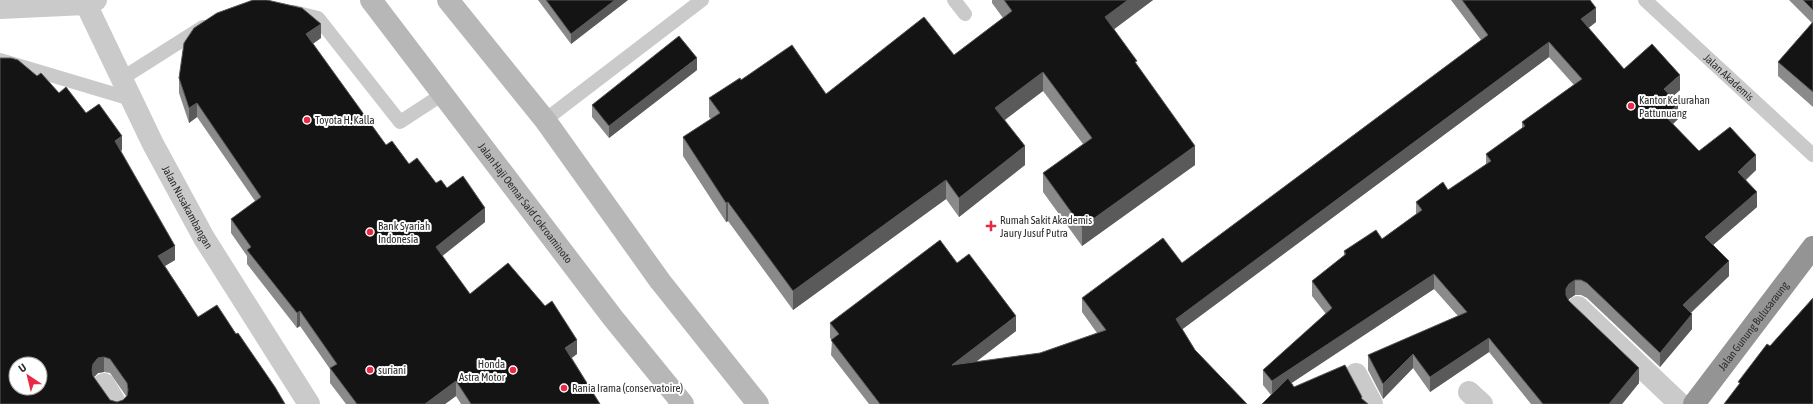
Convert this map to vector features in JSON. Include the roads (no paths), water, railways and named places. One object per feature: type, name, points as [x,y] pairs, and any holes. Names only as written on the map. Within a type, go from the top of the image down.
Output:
[{"type":"highway","name":"Jalan Gunung Bulusaraung","points":[[1694,404],[1813,248]]},
{"type":"main road","name":"Jalan Haji Oemar Said Cokroaminoto","points":[[372,0],[613,318],[683,404]]},
{"type":"main road","points":[[448,0],[545,120],[660,281],[758,404]]},
{"type":"street","points":[[0,8],[89,1]]},
{"type":"street","name":"Jalan Nusakambangan","points":[[89,1],[131,99],[204,238],[309,404]]},
{"type":"street","points":[[1578,307],[1680,404]]},
{"type":"street","points":[[1356,374],[1372,404]]},
{"type":"street","points":[[104,384],[116,404]]},
{"type":"lane","points":[[545,120],[702,0]]},
{"type":"lane","points":[[954,0],[965,14]]},
{"type":"lane","name":"Jalan Akademis","points":[[1645,0],[1813,155]]},
{"type":"lane","points":[[281,9],[318,18],[400,122],[443,94]]},
{"type":"lane","points":[[121,78],[171,48],[213,20]]},
{"type":"lane","points":[[0,60],[131,99]]},
{"type":"place","name":"Kantor Kelurahan Pattunuang","points":[[1631,106]]},
{"type":"place","name":"Toyota H. Kalla","points":[[307,120]]},
{"type":"place","name":"Rumah Sakit Akademis Jaury Jusuf Putra","points":[[991,226]]},
{"type":"place","name":"Bank Syariah Indonesia","points":[[370,232]]},
{"type":"place","name":"suriani","points":[[370,370]]},
{"type":"place","name":"Honda Astra Motor","points":[[513,370]]},
{"type":"place","name":"Rania Irama (conservatoire)","points":[[564,388]]}]
